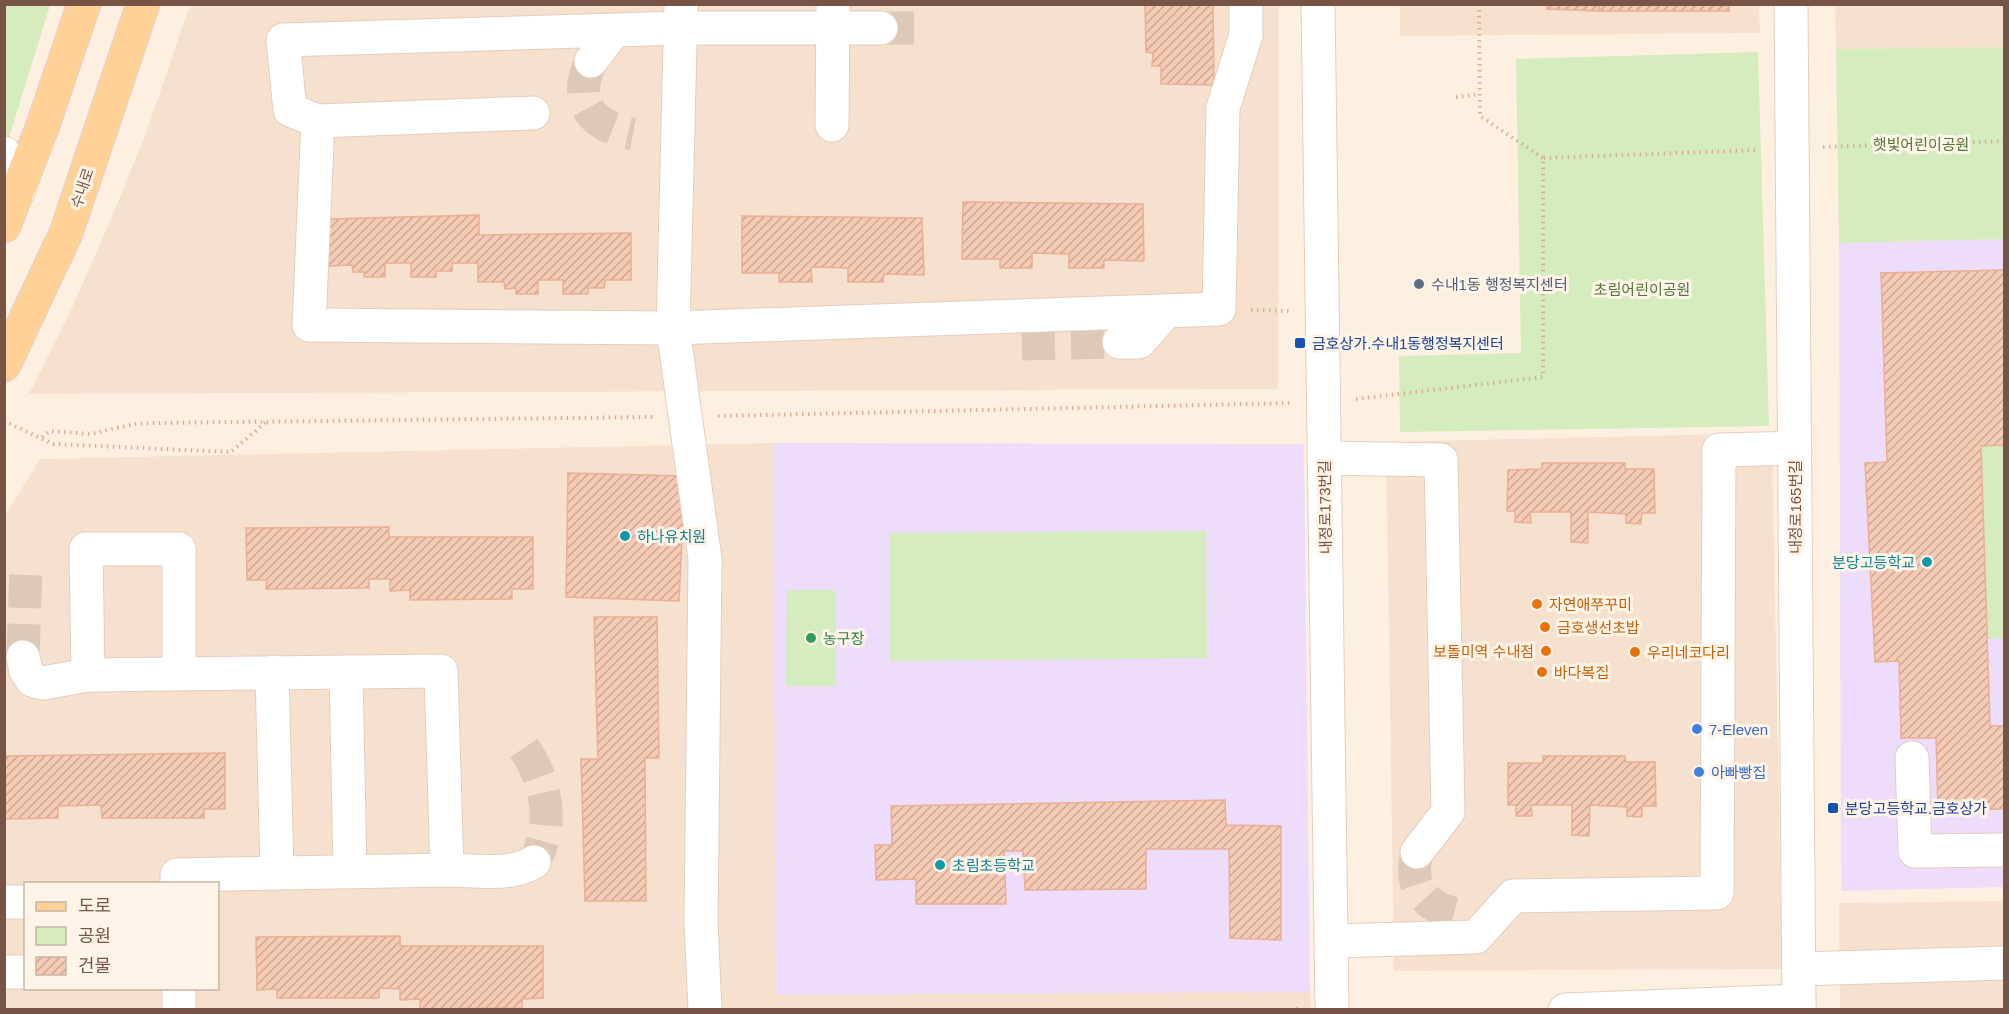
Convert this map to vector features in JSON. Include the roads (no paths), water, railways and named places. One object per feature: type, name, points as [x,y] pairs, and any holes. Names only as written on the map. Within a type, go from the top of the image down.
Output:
[{"type":"main road","points":[[4,226],[20,190],[84,4]]},
{"type":"main road","name":"수내로","points":[[4,365],[66,233],[143,4]]},
{"type":"street","points":[[318,121],[309,326],[673,328],[1220,309],[1223,108],[1246,35],[1246,4]]},
{"type":"street","name":"내정로173번길","points":[[1318,4],[1332,1010]]},
{"type":"street","name":"내정로165번길","points":[[1791,4],[1799,993]]},
{"type":"street","points":[[681,16],[673,328],[705,559],[701,923],[705,1010]]},
{"type":"street","points":[[533,113],[318,121],[290,110],[283,40],[614,31],[681,16],[832,17],[880,28]]},
{"type":"street","points":[[832,17],[832,124]]},
{"type":"street","points":[[591,61],[614,31]]},
{"type":"street","points":[[4,153],[20,190]]},
{"type":"street","points":[[1119,342],[1139,342],[1166,312]]},
{"type":"street","points":[[1331,941],[1476,938],[1513,896],[1717,893],[1719,450],[1795,448]]},
{"type":"street","points":[[1324,458],[1441,460],[1448,812],[1417,852]]},
{"type":"street","points":[[88,675],[86,549],[179,549],[179,674]]},
{"type":"street","points":[[23,657],[26,671],[32,680],[43,683],[88,675],[441,671],[447,870]]},
{"type":"street","points":[[272,672],[277,873]]},
{"type":"street","points":[[346,672],[350,872]]},
{"type":"street","points":[[1912,758],[1915,851],[2004,850]]},
{"type":"street","points":[[177,882],[177,875],[509,871],[523,869],[534,862]]},
{"type":"street","points":[[4,902],[24,902]]},
{"type":"street","points":[[1565,1010],[1799,993],[2004,963]]},
{"type":"street","points":[[4,972],[24,972]]},
{"type":"street","points":[[178,990],[179,1010]]},
{"type":"tunnel","points":[[881,28],[925,28]]},
{"type":"tunnel","points":[[591,61],[584,89],[589,110],[606,125],[633,134]]},
{"type":"tunnel","points":[[1022,344],[1119,342]]},
{"type":"tunnel","points":[[23,657],[26,566]]},
{"type":"tunnel","points":[[524,748],[538,775],[546,804],[545,833],[534,862]]},
{"type":"tunnel","points":[[1417,852],[1415,878],[1418,889],[1424,897],[1442,910],[1468,916]]},
{"type":"place","name":"수내1동 행정복지센터","points":[[1419,284]]},
{"type":"place","name":"금호상가.수내1동행정복지센터","points":[[1300,343]]},
{"type":"place","name":"하나유치원","points":[[625,536]]},
{"type":"place","name":"분당고등학교","points":[[1927,562]]},
{"type":"place","name":"자연애쭈꾸미","points":[[1537,604]]},
{"type":"place","name":"금호생선초밥","points":[[1545,627]]},
{"type":"place","name":"농구장","points":[[811,638]]},
{"type":"place","name":"보돌미역 수내점","points":[[1546,651]]},
{"type":"place","name":"우리네코다리","points":[[1635,652]]},
{"type":"place","name":"바다복집","points":[[1542,672]]},
{"type":"place","name":"7-Eleven","points":[[1697,729]]},
{"type":"place","name":"아빠빵집","points":[[1699,772]]},
{"type":"place","name":"분당고등학교.금호상가","points":[[1833,808]]},
{"type":"place","name":"초림초등학교","points":[[940,865]]},
{"type":"park label","name":"햇빛어린이공원","points":[[1921,144]]},
{"type":"park label","name":"초림어린이공원","points":[[1642,289]]}]
